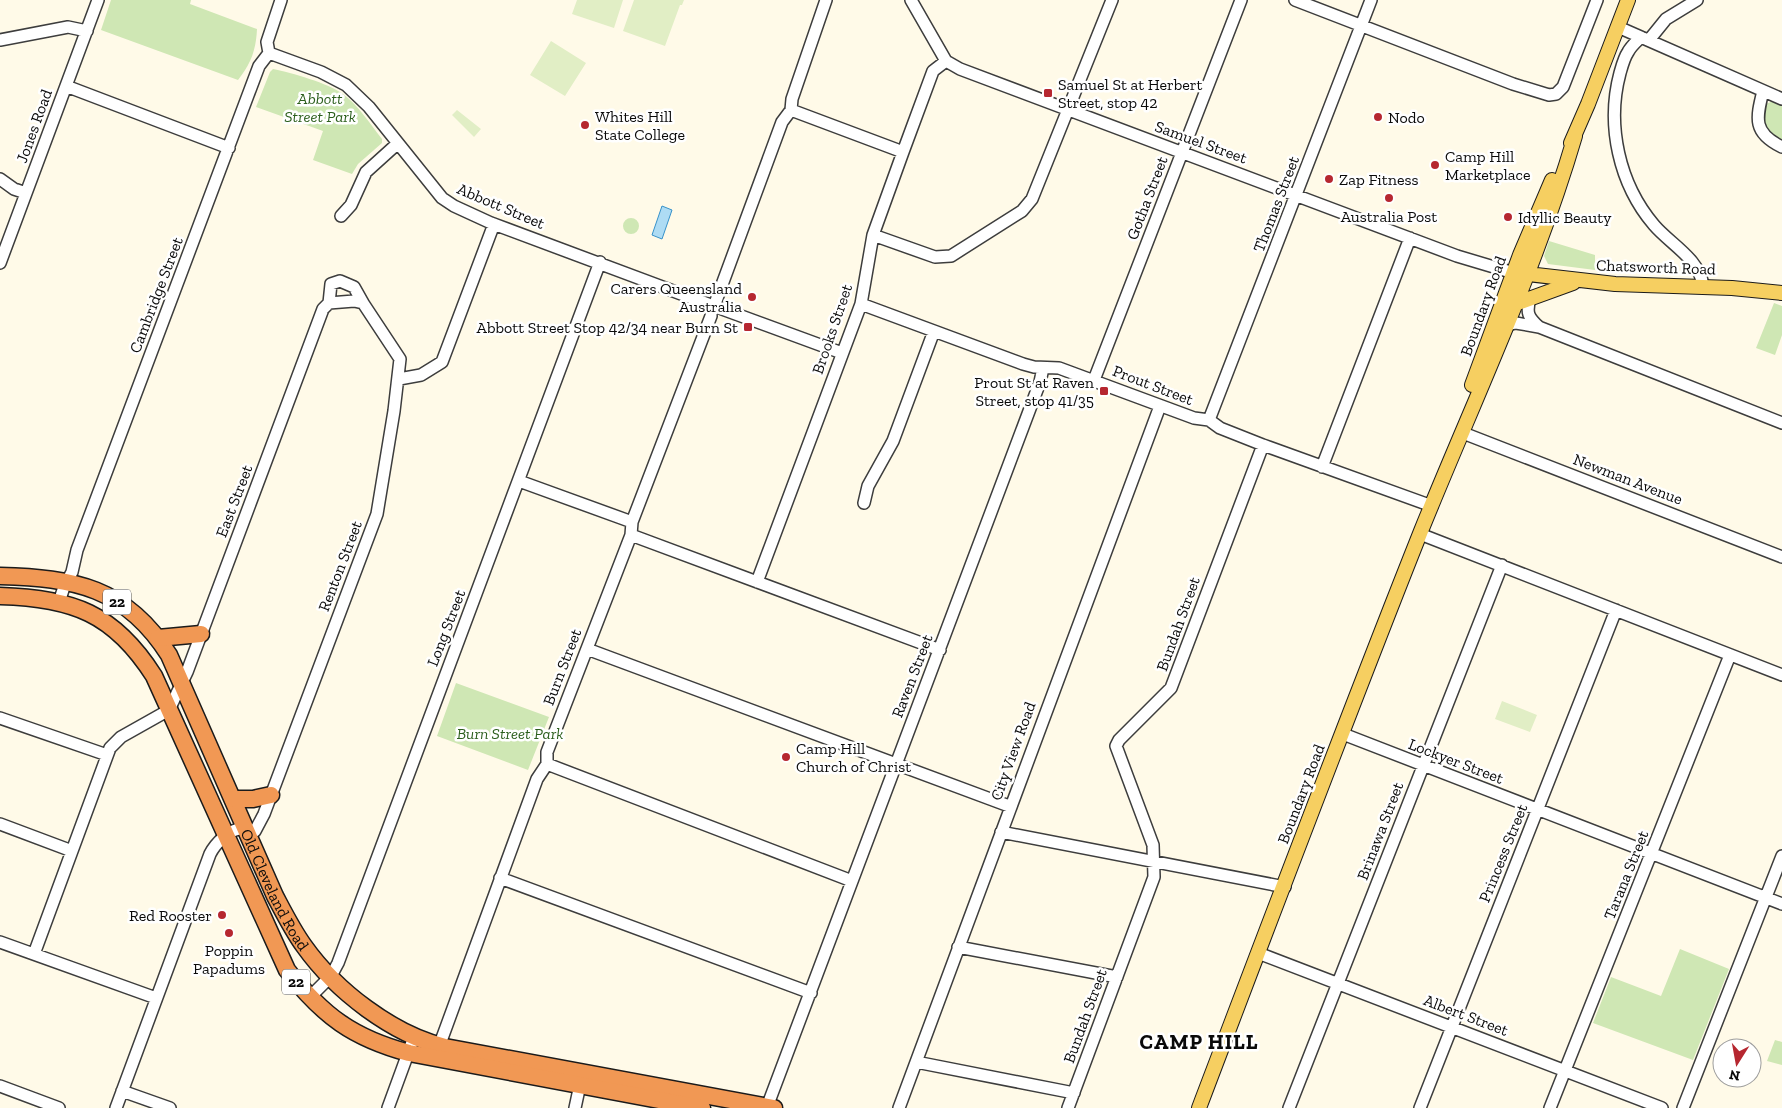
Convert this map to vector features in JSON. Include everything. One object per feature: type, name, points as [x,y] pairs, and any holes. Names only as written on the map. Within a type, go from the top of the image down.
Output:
[{"type":"highway","name":"Old Cleveland Road","points":[[0,576],[67,581],[87,587],[114,600],[140,620],[158,638],[169,655],[182,683],[275,896],[305,947],[331,976],[363,1006],[437,1052]]},
{"type":"highway","name":"Old Cleveland Road","points":[[0,596],[40,598],[59,602],[96,617],[127,640],[140,654],[154,676],[287,970],[309,998],[327,1014],[354,1032],[380,1045],[409,1053],[437,1052],[581,1079],[770,1108]]},
{"type":"highway","points":[[158,638],[201,634]]},
{"type":"highway","points":[[233,799],[253,799],[271,795]]},
{"type":"highway","name":"Old Cleveland Road","points":[[581,1079],[702,1108]]},
{"type":"main road","name":"Boundary Road","points":[[1437,493],[1455,433],[1520,273],[1554,176],[1575,136],[1628,0]]},
{"type":"main road","name":"Boundary Road","points":[[1199,1108],[1420,534],[1507,325],[1515,304],[1520,273]]},
{"type":"main road","name":"Chatsworth Road","points":[[1520,273],[1580,281],[1732,288],[1781,288]]},
{"type":"main road","name":"Chatsworth Road","points":[[1515,304],[1580,281]]},
{"type":"street","name":"Jones Road","points":[[0,263],[98,0]]},
{"type":"street","name":"Cambridge Street","points":[[59,602],[72,572],[78,550],[259,66],[269,53],[267,42],[281,0]]},
{"type":"street","name":"Burn Street","points":[[437,1052],[537,779],[547,764],[548,752],[631,535],[632,522],[715,307],[782,122],[791,110],[792,99],[826,0]]},
{"type":"street","points":[[911,0],[946,61]]},
{"type":"street","points":[[873,235],[935,257],[951,256],[1022,211],[1032,200],[1112,0]]},
{"type":"street","name":"Gotha Street","points":[[1094,380],[1241,0]]},
{"type":"street","points":[[1295,0],[1543,94],[1556,94],[1563,87],[1597,0]]},
{"type":"street","name":"Thomas Street","points":[[1210,420],[1371,0]]},
{"type":"street","points":[[1697,0],[1666,19],[1628,52],[1617,86],[1615,111],[1620,162],[1635,198],[1647,217],[1694,264],[1702,276],[1703,286]]},
{"type":"street","points":[[0,40],[68,27],[87,30]]},
{"type":"street","points":[[1618,28],[1782,99]]},
{"type":"street","name":"Abbott Street","points":[[269,53],[321,72],[346,85],[360,96],[442,198],[454,206],[494,224],[842,353]]},
{"type":"street","name":"Samuel Street","points":[[946,61],[960,70],[1457,256],[1520,273]]},
{"type":"street","name":"Brooks Street","points":[[757,582],[861,304],[873,235],[903,152],[934,71],[946,61]]},
{"type":"street","points":[[66,86],[229,148]]},
{"type":"street","points":[[1763,91],[1757,115],[1761,132],[1770,141],[1782,147]]},
{"type":"street","points":[[791,110],[903,152]]},
{"type":"street","points":[[341,216],[351,205],[366,172],[398,144]]},
{"type":"street","points":[[0,179],[14,189],[26,193]]},
{"type":"street","points":[[398,380],[421,375],[442,362],[494,224]]},
{"type":"street","points":[[1322,467],[1410,238]]},
{"type":"street","name":"Long Street","points":[[309,998],[331,976],[338,963],[600,262]]},
{"type":"street","name":"Renton Street","points":[[247,830],[254,831],[259,825],[377,514],[401,365],[396,351],[354,287],[340,281],[331,284],[329,304]]},
{"type":"street","points":[[1530,298],[1526,311],[1529,318],[1539,327]]},
{"type":"street","points":[[329,304],[354,301],[363,303]]},
{"type":"street","name":"East Street","points":[[169,710],[182,683],[201,634],[323,309],[329,304]]},
{"type":"street","name":"Prout Street","points":[[861,304],[1024,364],[1043,368],[1059,368],[1194,418],[1210,420],[1220,428],[1263,445],[1432,506]]},
{"type":"street","points":[[1507,325],[1516,323],[1539,327],[1782,423]]},
{"type":"street","points":[[864,503],[868,486],[893,441],[934,331]]},
{"type":"street","name":"Raven Street","points":[[770,1108],[810,993],[1037,391],[1043,368]]},
{"type":"street","name":"City View Road","points":[[898,1108],[1009,806],[1160,406]]},
{"type":"street","name":"Newman Avenue","points":[[1462,433],[1782,557]]},
{"type":"street","name":"Bundah Street","points":[[1068,1108],[1154,877],[1153,845],[1116,746],[1119,740],[1171,688],[1263,445]]},
{"type":"street","points":[[519,481],[632,522]]},
{"type":"street","points":[[1420,534],[1782,675]]},
{"type":"street","points":[[631,535],[940,650]]},
{"type":"street","name":"Brinawa Street","points":[[1290,1108],[1502,565]]},
{"type":"street","name":"Princess Street","points":[[1420,1108],[1616,610]]},
{"type":"street","points":[[587,649],[1009,806]]},
{"type":"street","name":"Tarana Street","points":[[1550,1108],[1730,655]]},
{"type":"street","points":[[34,954],[110,748],[121,736],[169,710]]},
{"type":"street","points":[[0,718],[107,756]]},
{"type":"street","name":"Lockyer Street","points":[[1343,734],[1782,904]]},
{"type":"street","points":[[547,764],[852,881]]},
{"type":"street","points":[[0,824],[72,851]]},
{"type":"street","points":[[116,1108],[210,854],[216,844],[226,837],[240,829],[247,830]]},
{"type":"street","points":[[1001,832],[1285,887]]},
{"type":"street","points":[[1683,1108],[1782,856]]},
{"type":"street","points":[[500,878],[810,993]]},
{"type":"street","points":[[0,942],[156,998]]},
{"type":"street","points":[[958,947],[1117,977]]},
{"type":"street","name":"Albert Street","points":[[1258,953],[1662,1108]]},
{"type":"street","points":[[388,1108],[414,1037]]},
{"type":"street","points":[[916,1062],[1074,1093]]},
{"type":"street","points":[[574,1108],[581,1079]]},
{"type":"street","points":[[0,1086],[59,1108]]},
{"type":"street","points":[[122,1091],[170,1108]]},
{"type":"green space","points":[[111,0],[191,0],[190,4],[257,29],[254,50],[238,80],[101,30]]},
{"type":"green space","points":[[577,0],[623,0],[614,28],[572,14]]},
{"type":"green space","points":[[634,0],[684,0],[682,5],[680,5],[665,46],[623,31]]},
{"type":"green space","points":[[551,41],[586,63],[565,96],[530,75]]},
{"type":"green space","name":"Abbott Street Park","points":[[273,69],[319,82],[343,94],[364,115],[382,139],[382,143],[358,164],[352,174],[313,160],[323,131],[256,107],[270,72]]},
{"type":"green space","points":[[1773,101],[1782,104],[1782,141],[1772,135],[1766,126],[1764,116],[1766,104]]},
{"type":"green space","points":[[457,110],[481,129],[474,137],[452,115]]},
{"type":"green space","points":[[628,218],[634,218],[639,223],[637,232],[628,234],[623,229],[623,223]]},
{"type":"green space","points":[[1549,241],[1595,255],[1595,270],[1548,264],[1544,256]]},
{"type":"green space","points":[[1774,303],[1782,306],[1782,335],[1775,355],[1756,348]]},
{"type":"green space","name":"Burn Street Park","points":[[456,683],[549,717],[528,770],[437,736]]},
{"type":"green space","points":[[1502,701],[1537,715],[1530,732],[1495,719]]},
{"type":"green space","points":[[1680,949],[1729,969],[1693,1060],[1593,1023],[1611,977],[1661,996]]},
{"type":"green space","points":[[1775,1040],[1782,1042],[1782,1065],[1767,1061]]},
{"type":"water","points":[[662,206],[672,210],[662,239],[652,235]]},
{"type":"place","name":"Samuel St at Herbert Street, stop 42","points":[[1048,93]]},
{"type":"place","name":"Nodo","points":[[1378,117]]},
{"type":"place","name":"Whites Hill State College","points":[[585,125]]},
{"type":"place","name":"Camp Hill Marketplace","points":[[1435,165]]},
{"type":"place","name":"Zap Fitness","points":[[1329,179]]},
{"type":"place","name":"Australia Post","points":[[1389,198]]},
{"type":"place","name":"Idyllic Beauty","points":[[1508,217]]},
{"type":"place","name":"Carers Queensland Australia","points":[[752,297]]},
{"type":"place","name":"Abbott Street Stop 42/34 near Burn St","points":[[748,327]]},
{"type":"place","name":"Prout St at Raven Street, stop 41/35","points":[[1104,391]]},
{"type":"place","name":"Camp Hill Church of Christ","points":[[786,757]]},
{"type":"place","name":"Red Rooster","points":[[222,915]]},
{"type":"place","name":"Poppin Papadums","points":[[229,933]]},
{"type":"district","name":"CAMP HILL","points":[[1199,1041]]}]
